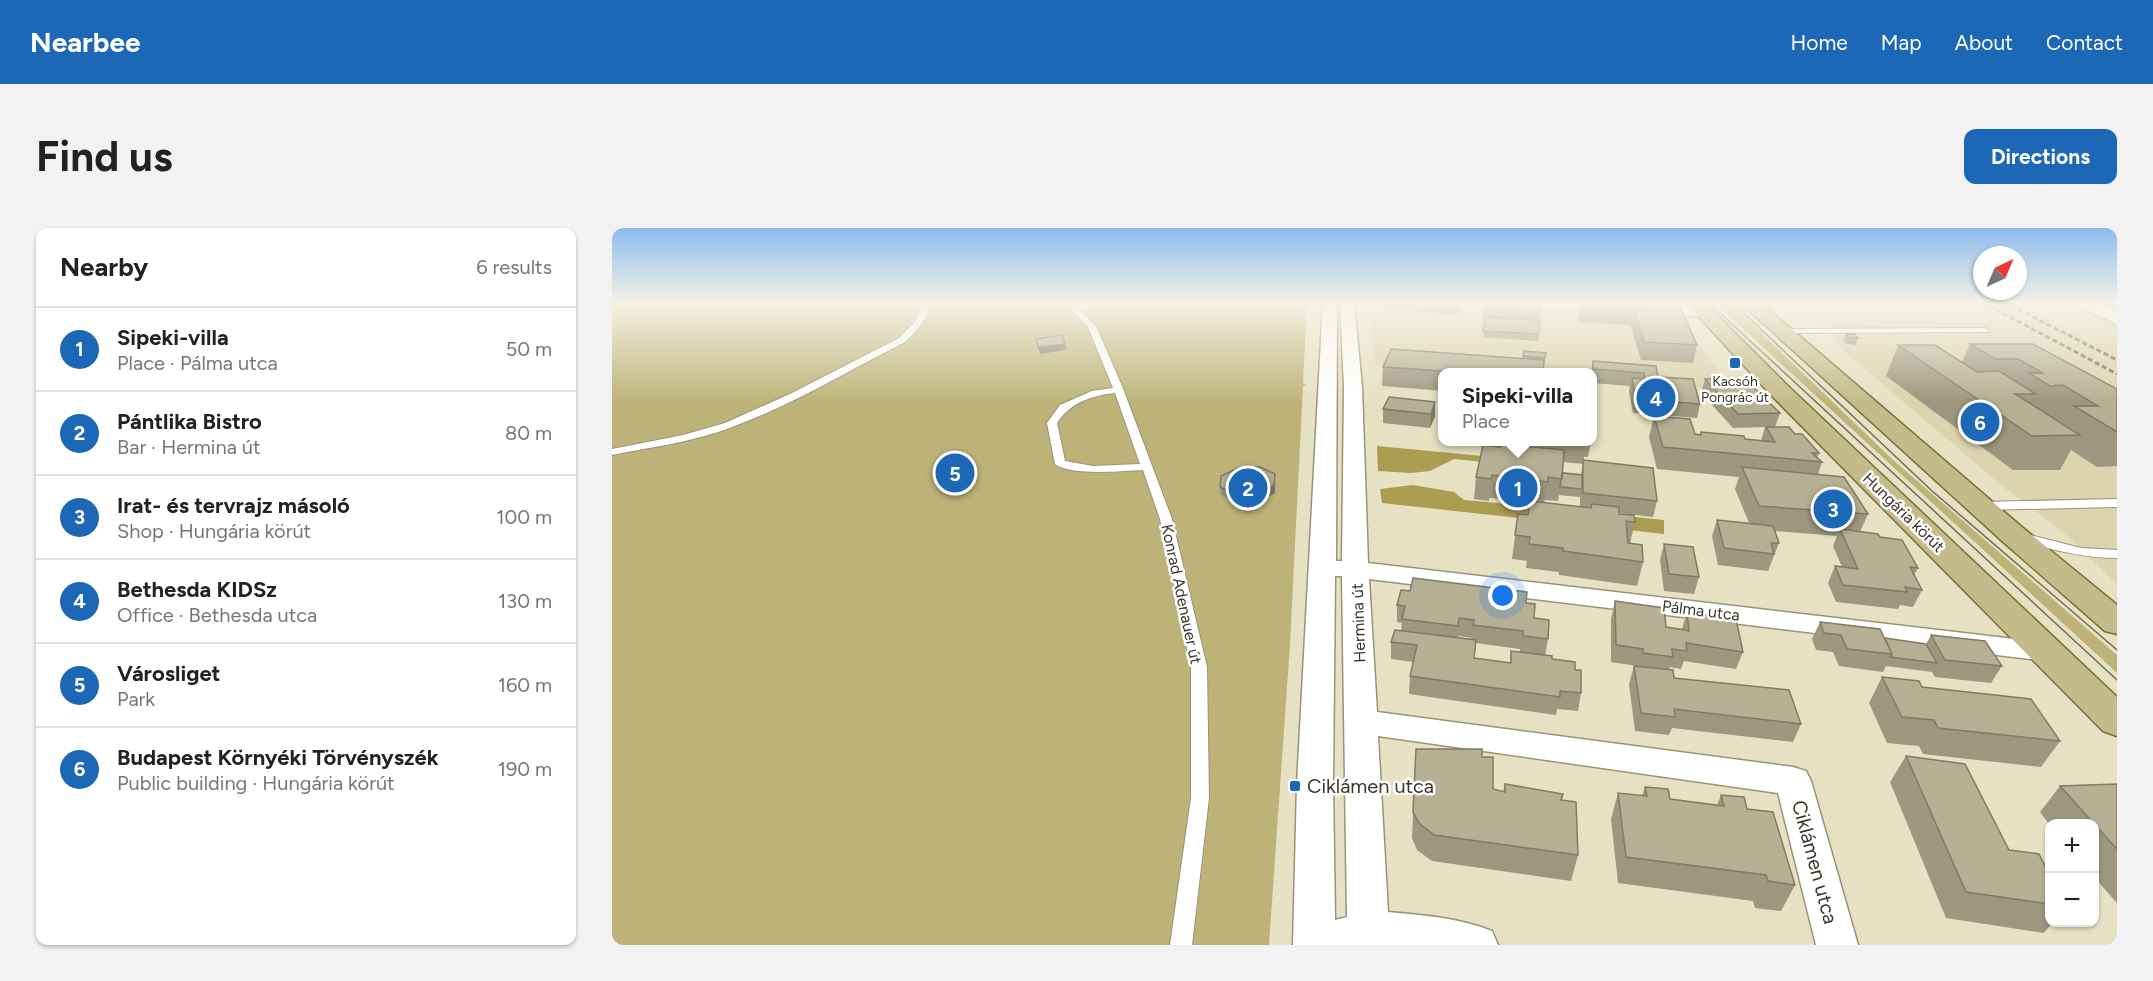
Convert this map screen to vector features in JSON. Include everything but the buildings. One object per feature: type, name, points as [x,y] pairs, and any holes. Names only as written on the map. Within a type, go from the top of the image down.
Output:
[{"type":"main road","name":"Hungária körút","points":[[1726,335],[2117,721]]},
{"type":"main road","points":[[1789,335],[1981,507],[2117,622]]},
{"type":"main road","points":[[1790,335],[1793,339]]},
{"type":"street","points":[[1314,945],[1314,776],[1330,335]]},
{"type":"street","name":"Hermina út","points":[[1349,335],[1353,387],[1356,569],[1369,938]]},
{"type":"street","name":"Pálma utca","points":[[1322,568],[1356,569],[2046,651]]},
{"type":"street","name":"Ciklámen utca","points":[[1362,722],[1793,782],[1837,945]]},
{"type":"street","points":[[1320,945],[1369,938],[1432,936],[1477,945]]},
{"type":"lane","points":[[612,452],[710,431],[795,395],[907,335]]},
{"type":"lane","name":"Konrad Adenauer út","points":[[1096,335],[1166,519],[1199,667],[1200,798],[1181,945]]},
{"type":"lane","points":[[1793,339],[1869,335]]},
{"type":"lane","points":[[1118,390],[1095,393],[1064,407],[1052,423],[1060,464],[1093,470],[1146,467]]},
{"type":"lane","points":[[1981,507],[2116,503]]},
{"type":"lane","points":[[2012,534],[2060,548],[2099,554],[2117,554]]},
{"type":"shaded area","points":[[612,335],[1305,335],[1303,383],[1306,385],[1303,386],[1290,644],[1269,945],[612,945]]},
{"type":"shaded area","points":[[1372,335],[1692,335],[1731,390],[1597,380],[1597,368],[1438,368],[1375,364]]},
{"type":"shaded area","points":[[1750,335],[1764,335],[1892,459],[2117,655],[2117,673]]},
{"type":"shaded area","points":[[1833,335],[2117,335],[2117,584],[2063,532],[2001,485],[1839,347]]},
{"type":"shaded area","points":[[1377,446],[1527,460],[1526,466],[1454,459],[1430,471],[1411,473],[1378,471]]},
{"type":"shaded area","points":[[1413,485],[1454,492],[1464,500],[1664,520],[1664,534],[1382,503],[1380,489]]},
{"type":"tram line","points":[[1744,335],[2117,680]]},
{"type":"tram line","points":[[1767,335],[1931,490],[2117,650]]},
{"type":"railway","points":[[2045,335],[2117,374]]},
{"type":"railway","points":[[2069,335],[2117,360]]},
{"type":"place","name":"Kacsóh Pongrác út","points":[[1735,363]]},
{"type":"place","name":"Bethesda KIDSz","points":[[1656,398]]},
{"type":"place","name":"Budapest Környéki Törvényszék","points":[[1980,422]]},
{"type":"place","name":"Városliget","points":[[955,473]]},
{"type":"place","name":"Pántlika Bistro","points":[[1248,488]]},
{"type":"place","name":"Sipeki-villa","points":[[1518,488]]},
{"type":"place","name":"Irat- és tervrajz másoló","points":[[1833,509]]},
{"type":"place","name":"Ciklámen utca","points":[[1295,786]]}]
